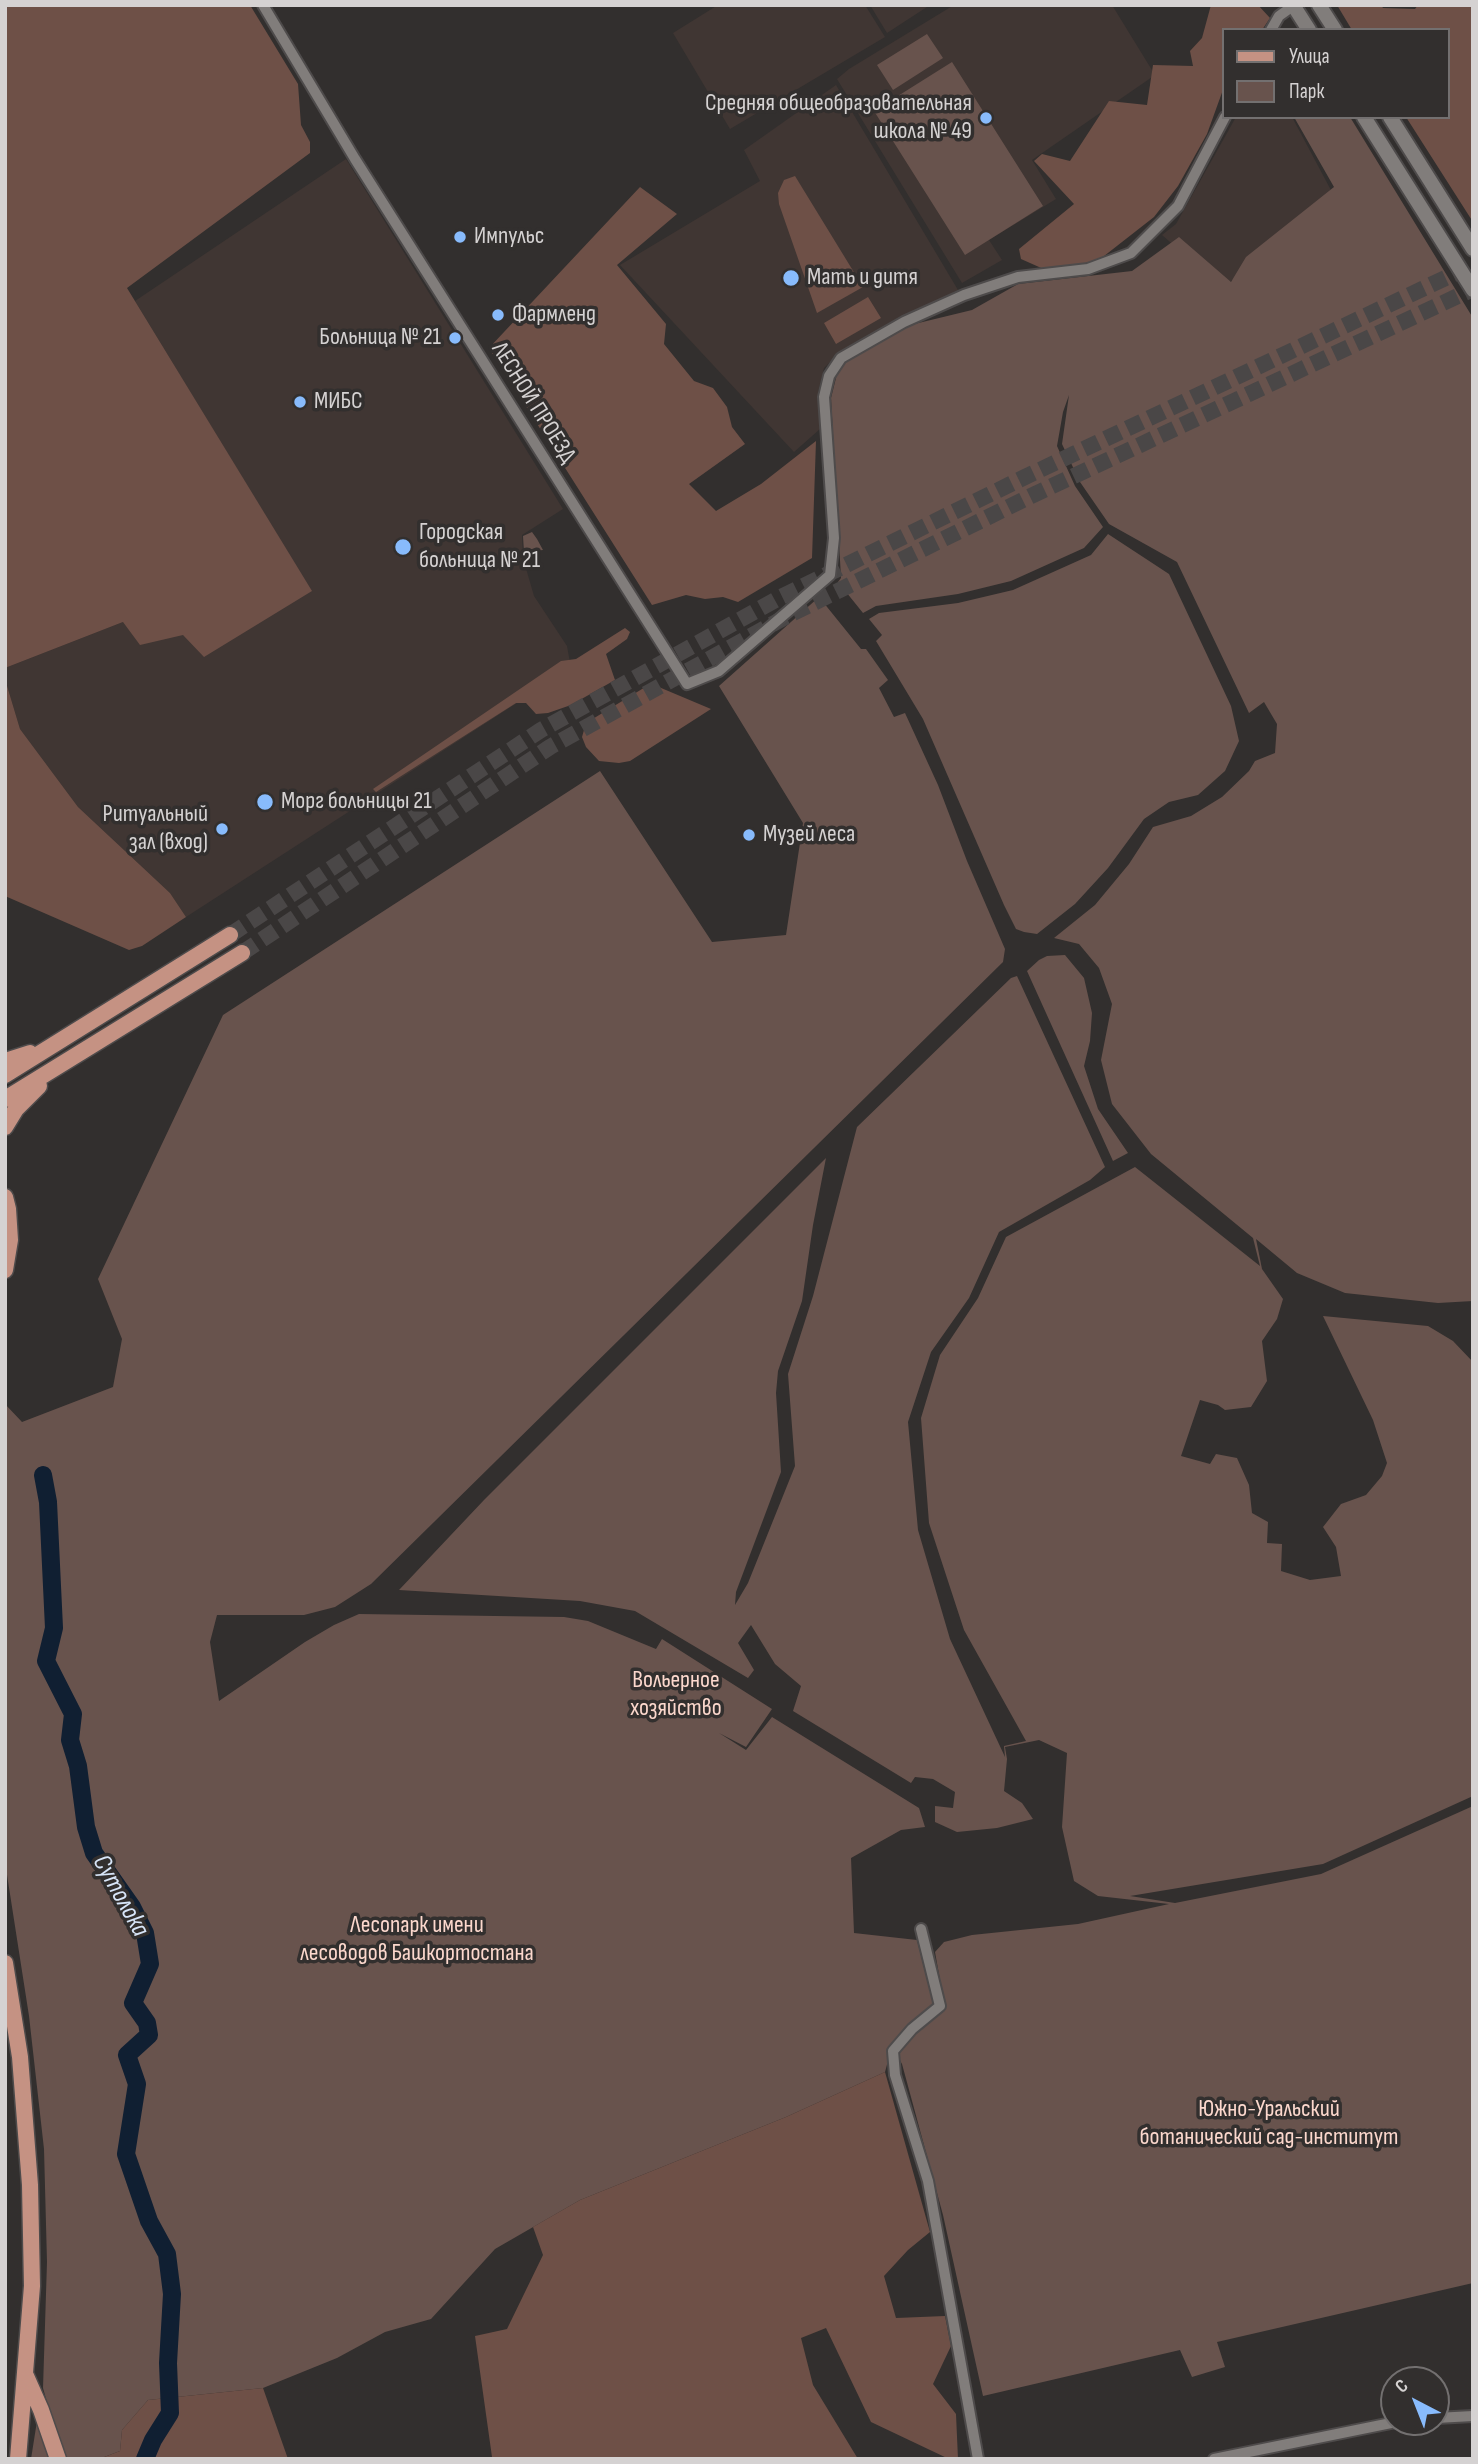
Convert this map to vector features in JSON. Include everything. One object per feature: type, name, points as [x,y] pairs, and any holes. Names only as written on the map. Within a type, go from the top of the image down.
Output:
[{"type":"main road","points":[[1293,5],[1308,28]]},
{"type":"main road","points":[[1319,5],[1334,28]]},
{"type":"main road","points":[[1365,119],[1473,290]]},
{"type":"main road","points":[[1391,119],[1473,249]]},
{"type":"main road","points":[[5,1075],[230,935]]},
{"type":"main road","points":[[5,1099],[242,953]]},
{"type":"main road","points":[[5,1061],[49,1048]]},
{"type":"main road","points":[[5,1127],[16,1109],[59,1067]]},
{"type":"main road","points":[[5,1197],[10,1240],[5,1270]]},
{"type":"main road","points":[[5,1963],[20,2057],[30,2185],[32,2286],[18,2459]]},
{"type":"main road","points":[[26,2375],[58,2459]]},
{"type":"street","name":"ЛЕСНОЙ ПРОЕЗД","points":[[263,5],[370,183],[687,684],[719,671],[830,575],[834,537],[824,397],[830,376],[841,358],[904,322],[964,295],[1018,277],[1088,269],[1131,253],[1178,206],[1224,119]]},
{"type":"street","points":[[1273,28],[1279,16],[1293,5]]},
{"type":"street","points":[[921,1928],[940,2006],[912,2029],[892,2051],[895,2076],[928,2181],[978,2459]]},
{"type":"street","points":[[1450,2417],[1473,2416]]},
{"type":"street","points":[[1214,2459],[1380,2425]]},
{"type":"shaded area","points":[[5,5],[250,5],[298,84],[301,125],[310,142],[310,153],[127,288],[312,591],[204,657],[183,635],[140,645],[123,622],[5,668]]},
{"type":"shaded area","points":[[718,5],[865,5],[885,37],[730,129],[673,33]]},
{"type":"shaded area","points":[[870,5],[930,5],[887,33]]},
{"type":"shaded area","name":"Средняя общеобразовательная школа № 49","points":[[954,5],[1112,5],[1155,75],[1032,160],[1056,199],[989,240],[1002,260],[962,283],[837,79]]},
{"type":"shaded area","points":[[1211,5],[1258,5],[1270,18],[1263,28],[1222,28],[1222,93],[1207,134],[1178,186],[1154,217],[1099,260],[1048,271],[1021,259],[1019,249],[1074,204],[1034,161],[1042,154],[1070,161],[1109,101],[1147,105],[1153,65],[1193,66],[1190,51],[1202,38]]},
{"type":"shaded area","points":[[1337,5],[1381,5],[1383,8],[1415,9],[1418,5],[1473,5],[1473,222],[1407,119],[1450,119],[1450,28],[1351,28]]},
{"type":"shaded area","name":"Мать и дитя","points":[[836,85],[958,290],[838,354],[824,368],[818,392],[820,429],[794,452],[620,265],[760,181],[744,150]]},
{"type":"shaded area","points":[[1235,119],[1293,119],[1333,194],[1223,288],[1162,235],[1176,224]]},
{"type":"shaded area","name":"Городская больница № 21","points":[[346,159],[563,509],[522,535],[523,558],[534,596],[567,646],[571,668],[186,917],[170,893],[78,807],[20,729],[5,679],[5,668],[123,622],[311,591],[135,301]]},
{"type":"shaded area","points":[[795,176],[863,287],[817,313],[779,204],[778,193],[784,180]]},
{"type":"shaded area","points":[[640,187],[677,214],[617,265],[666,324],[664,344],[694,381],[713,388],[727,407],[732,427],[745,444],[689,484],[716,511],[761,484],[816,441],[812,558],[738,602],[723,597],[705,599],[686,595],[652,605],[489,348]]},
{"type":"shaded area","points":[[868,297],[881,318],[836,344],[824,323]]},
{"type":"shaded area","points":[[625,628],[630,632],[627,639],[606,654],[615,680],[571,705],[548,713],[536,714],[526,703],[516,703],[376,792],[373,789],[561,661],[576,659]]},
{"type":"shaded area","points":[[5,679],[20,729],[78,807],[170,893],[186,917],[142,946],[129,950],[5,896]]},
{"type":"shaded area","points":[[654,685],[711,709],[630,761],[599,761],[586,747],[582,737],[586,723],[647,686]]},
{"type":"shaded area","points":[[885,2072],[930,2232],[908,2250],[884,2276],[896,2318],[945,2316],[951,2346],[933,2384],[956,2414],[958,2459],[949,2459],[871,2422],[826,2328],[801,2338],[813,2385],[858,2459],[484,2459],[492,2457],[475,2336],[507,2329],[543,2255],[533,2227],[580,2200],[786,2117]]},
{"type":"shaded area","points":[[263,2388],[288,2459],[99,2459],[120,2451],[122,2430],[148,2400]]},
{"type":"green space","points":[[927,34],[943,58],[893,90],[877,65]]},
{"type":"green space","points":[[952,62],[1043,206],[965,255],[874,111]]},
{"type":"green space","name":"Лесопарк имени лесоводов Башкортостана","points":[[1295,119],[1351,119],[1473,318],[1473,1301],[1438,1303],[1345,1293],[1297,1273],[1256,1239],[1262,1269],[1283,1299],[1277,1319],[1262,1341],[1267,1381],[1251,1407],[1225,1410],[1200,1400],[1181,1456],[1210,1464],[1216,1454],[1237,1458],[1249,1485],[1252,1513],[1268,1522],[1267,1543],[1282,1544],[1281,1571],[1310,1580],[1341,1576],[1336,1547],[1323,1527],[1341,1504],[1366,1495],[1382,1476],[1387,1463],[1373,1420],[1323,1316],[1428,1326],[1453,1341],[1473,1362],[1473,1796],[1323,1864],[1130,1896],[1175,1903],[1321,1874],[1473,1806],[1473,2283],[1217,2342],[1225,2367],[1192,2377],[1180,2350],[983,2396],[943,2215],[902,2064],[892,2046],[885,2072],[786,2117],[580,2200],[495,2249],[431,2319],[385,2332],[337,2358],[263,2388],[148,2400],[122,2430],[120,2451],[99,2459],[63,2459],[43,2388],[47,2262],[44,2149],[29,2016],[5,1862],[5,1404],[22,1422],[113,1387],[122,1339],[98,1279],[223,1015],[600,771],[712,942],[786,935],[803,823],[719,686],[819,597],[861,649],[866,649],[888,680],[879,688],[894,717],[905,713],[938,785],[1005,949],[1003,962],[371,1584],[335,1607],[304,1615],[217,1615],[210,1642],[219,1701],[305,1642],[359,1614],[564,1617],[588,1621],[656,1649],[662,1639],[772,1709],[746,1747],[719,1733],[746,1750],[772,1717],[919,1808],[925,1827],[901,1830],[851,1858],[854,1933],[917,1940],[934,2007],[945,2008],[935,1952],[944,1942],[972,1935],[1078,1924],[1169,1904],[1098,1896],[1074,1881],[1062,1827],[1067,1753],[1039,1740],[1005,1747],[1007,1759],[1004,1791],[1022,1803],[1033,1819],[997,1828],[957,1832],[935,1822],[935,1806],[953,1808],[955,1792],[933,1779],[915,1777],[911,1783],[793,1711],[801,1686],[775,1664],[751,1625],[738,1643],[754,1670],[748,1678],[635,1611],[580,1601],[399,1590],[484,1500],[826,1158],[802,1301],[778,1371],[776,1393],[781,1472],[736,1592],[735,1605],[748,1583],[795,1466],[788,1374],[813,1296],[857,1127],[1011,978],[1017,976],[1105,1167],[1090,1180],[999,1232],[969,1298],[931,1352],[908,1422],[918,1530],[950,1639],[1005,1757],[1004,1746],[1026,1741],[964,1630],[929,1523],[921,1418],[940,1355],[978,1298],[1006,1237],[1135,1167],[1260,1266],[1253,1238],[1151,1154],[1112,1104],[1101,1060],[1112,1004],[1099,968],[1079,944],[1054,938],[1095,905],[1129,864],[1153,827],[1191,816],[1222,797],[1249,771],[1255,761],[1275,753],[1277,724],[1264,702],[1249,713],[1177,562],[1109,524],[1080,482],[1062,444],[1069,395],[1057,446],[1075,486],[1103,527],[1084,548],[1011,581],[958,594],[876,606],[863,613],[838,582],[841,578],[831,398],[839,366],[902,327],[972,310],[1018,284],[1132,271],[1179,237],[1231,282],[1246,257],[1334,187]]},
{"type":"green space","points":[[532,532],[543,550],[524,552],[523,536]]},
{"type":"green space","points":[[1108,534],[1169,574],[1231,706],[1239,741],[1225,771],[1198,795],[1169,802],[1144,819],[1108,868],[1075,904],[1037,934],[1024,932],[1016,929],[1004,905],[923,719],[876,641],[882,635],[869,619],[879,613],[958,603],[1013,590],[1091,555]]},
{"type":"green space","points":[[1065,955],[1084,978],[1092,1013],[1090,1041],[1084,1066],[1098,1109],[1128,1153],[1113,1161],[1027,971],[1047,956]]},
{"type":"green space","points":[[37,2421],[50,2459],[31,2459]]},
{"type":"waterway","name":"Сутолока","points":[[43,1475],[48,1502],[54,1628],[46,1661],[73,1714],[70,1740],[78,1766],[86,1827],[94,1853],[132,1907],[145,1933],[150,1964],[133,2003],[147,2023],[149,2035],[127,2055],[137,2084],[126,2154],[149,2221],[167,2254],[172,2294],[168,2363],[170,2413],[145,2459]]},
{"type":"tunnel","points":[[230,935],[541,730],[781,597],[1025,477],[1473,265]]},
{"type":"tunnel","points":[[242,953],[550,747],[789,615],[1031,496],[1473,289]]},
{"type":"place","name":"Средняя общеобразовательная школа № 49","points":[[986,118]]},
{"type":"place","name":"Импульс","points":[[460,237]]},
{"type":"place","name":"Мать и дитя","points":[[791,278]]},
{"type":"place","name":"Фармленд","points":[[498,315]]},
{"type":"place","name":"Больница № 21","points":[[455,338]]},
{"type":"place","name":"МИБС","points":[[300,402]]},
{"type":"place","name":"Городская больница № 21","points":[[403,547]]},
{"type":"place","name":"Морг больницы 21","points":[[265,802]]},
{"type":"place","name":"Ритуальный зал (вход)","points":[[222,829]]},
{"type":"place","name":"Музей леса","points":[[749,835]]},
{"type":"park label","name":"Вольерное хозяйство","points":[[676,1695]]},
{"type":"park label","name":"Южно-Уральский ботанический сад-институт","points":[[1269,2124]]}]
